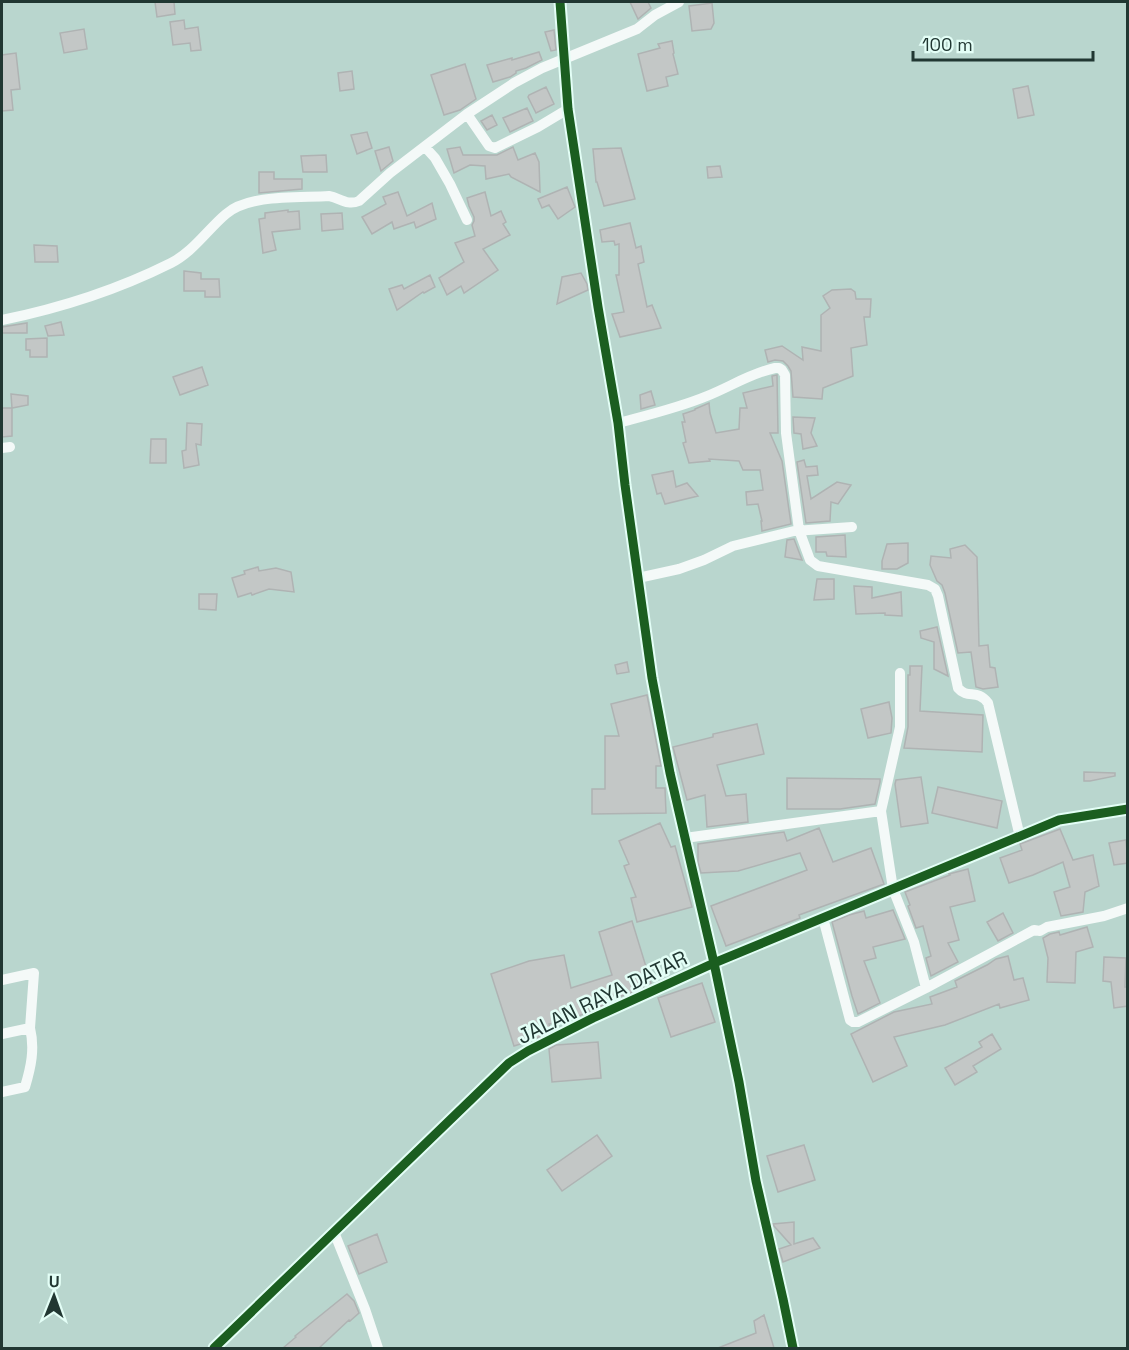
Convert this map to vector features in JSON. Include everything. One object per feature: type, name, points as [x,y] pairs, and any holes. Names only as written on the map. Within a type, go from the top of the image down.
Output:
[{"type":"street","points":[[560,2],[568,109],[618,423],[656,701],[670,773],[714,963],[739,1082],[756,1181],[793,1348]]},
{"type":"street","points":[[2,320],[80,301],[174,262],[198,243],[227,213],[241,204],[260,200],[329,196],[346,203],[359,201],[390,173],[467,114],[514,83],[542,68],[637,29],[655,15],[679,2]]},
{"type":"street","points":[[467,114],[489,147],[495,148],[568,109]]},
{"type":"street","points":[[424,147],[435,158],[467,220]]},
{"type":"street","points":[[618,423],[662,412],[708,396],[753,374],[779,368],[785,375],[786,382],[786,433],[799,530],[810,560],[818,566],[928,585],[935,590],[958,688],[960,692],[966,694],[980,695],[988,703],[1020,837]]},
{"type":"street","points":[[638,578],[679,569],[733,546],[799,530],[852,527]]},
{"type":"street","points":[[900,674],[900,727],[881,811],[893,889],[914,942],[926,988]]},
{"type":"street","name":"JALAN RAYA DATAR","points":[[214,1348],[508,1063],[528,1051],[593,1018],[714,963],[1059,820],[1128,809]]},
{"type":"street","points":[[685,838],[881,811]]},
{"type":"street","points":[[823,918],[851,1022],[858,1022],[1034,930],[1040,931],[1047,927],[1104,916],[1128,908]]},
{"type":"street","points":[[2,980],[34,973],[30,1028],[33,1040],[32,1066],[25,1087],[2,1092]]},
{"type":"street","points":[[2,1034],[30,1028]]},
{"type":"street","points":[[334,1232],[378,1348]]},
{"type":"building","points":[[155,2],[174,2],[175,14],[157,17]]},
{"type":"building","points":[[630,2],[648,2],[651,8],[638,19]]},
{"type":"building","points":[[712,3],[714,23],[711,29],[692,31],[689,6]]},
{"type":"building","points":[[184,20],[185,29],[198,27],[201,50],[191,51],[190,43],[173,45],[170,22]]},
{"type":"building","points":[[84,29],[87,49],[64,53],[60,33]]},
{"type":"building","points":[[554,30],[556,50],[551,51],[545,32]]},
{"type":"building","points":[[672,41],[678,74],[666,77],[668,86],[647,91],[638,54],[660,48],[658,44]]},
{"type":"building","points":[[539,52],[542,60],[516,71],[510,77],[493,82],[487,65]]},
{"type":"building","points":[[16,53],[20,89],[11,90],[13,110],[2,111],[2,55]]},
{"type":"building","points":[[465,64],[476,99],[460,110],[444,115],[431,75]]},
{"type":"building","points":[[352,71],[354,89],[340,91],[338,73]]},
{"type":"building","points":[[1028,86],[1034,115],[1018,118],[1013,89]]},
{"type":"building","points":[[546,87],[554,104],[536,113],[528,97]]},
{"type":"building","points":[[527,108],[533,121],[510,132],[503,118]]},
{"type":"building","points":[[492,115],[497,125],[487,130],[481,121]]},
{"type":"building","points":[[367,132],[372,148],[357,154],[351,135]]},
{"type":"building","points":[[389,147],[393,161],[381,171],[375,151]]},
{"type":"building","points":[[460,147],[463,155],[497,155],[513,147],[518,160],[535,153],[539,162],[540,192],[509,174],[486,179],[485,166],[470,165],[454,173],[447,149]]},
{"type":"building","points":[[621,148],[635,199],[604,206],[596,182],[593,149]]},
{"type":"building","points":[[326,155],[327,172],[303,172],[301,156]]},
{"type":"building","points":[[720,166],[722,177],[708,178],[707,167]]},
{"type":"building","points":[[259,172],[274,172],[274,179],[302,179],[302,189],[259,193]]},
{"type":"building","points":[[567,187],[575,207],[558,219],[549,205],[542,208],[538,199]]},
{"type":"building","points":[[398,192],[407,216],[432,203],[436,219],[416,228],[414,222],[394,229],[392,222],[372,234],[362,217],[386,204],[383,197]]},
{"type":"building","points":[[485,192],[491,216],[501,211],[506,222],[503,224],[510,235],[483,249],[498,270],[464,293],[461,286],[447,295],[439,278],[464,262],[455,243],[475,236],[472,225],[474,217],[467,198]]},
{"type":"building","points":[[288,210],[288,212],[299,211],[300,229],[272,232],[276,250],[263,253],[259,219],[265,218],[265,213]]},
{"type":"building","points":[[342,213],[343,229],[322,231],[321,214]]},
{"type":"building","points":[[630,223],[636,248],[641,246],[644,262],[638,264],[647,307],[652,305],[661,328],[620,337],[612,314],[624,312],[616,275],[619,275],[619,244],[615,245],[614,241],[602,242],[600,230]]},
{"type":"building","points":[[34,245],[57,246],[58,262],[35,262]]},
{"type":"building","points":[[184,271],[201,273],[201,279],[219,279],[220,297],[205,297],[205,291],[184,291]]},
{"type":"building","points":[[581,273],[588,290],[557,304],[562,277]]},
{"type":"building","points":[[430,275],[435,287],[423,292],[397,310],[389,289],[402,285],[404,289]]},
{"type":"building","points":[[851,289],[855,292],[856,299],[871,299],[870,317],[864,317],[867,345],[851,348],[853,376],[823,388],[822,399],[793,397],[791,371],[783,361],[768,362],[765,350],[782,346],[803,360],[802,347],[821,351],[821,315],[830,308],[823,296],[832,290]]},
{"type":"building","points":[[61,322],[64,335],[48,336],[45,326]]},
{"type":"building","points":[[27,323],[27,333],[2,333],[2,327]]},
{"type":"building","points":[[47,338],[47,357],[30,357],[30,350],[26,350],[26,339]]},
{"type":"building","points":[[202,367],[208,385],[180,395],[173,377]]},
{"type":"building","points":[[777,375],[778,433],[770,433],[782,461],[791,524],[762,531],[758,504],[747,505],[746,492],[763,490],[760,470],[743,470],[739,461],[709,459],[710,461],[689,463],[683,443],[686,442],[682,422],[685,422],[683,414],[709,403],[716,433],[739,429],[740,408],[747,408],[743,393],[773,386],[772,376]]},
{"type":"building","points":[[651,391],[655,405],[641,409],[640,395]]},
{"type":"building","points":[[11,394],[28,396],[28,405],[12,408]]},
{"type":"building","points":[[2,408],[12,408],[12,436],[2,437]]},
{"type":"building","points":[[793,417],[815,418],[811,433],[817,446],[803,449],[801,434],[794,433]]},
{"type":"building","points":[[187,423],[202,424],[201,445],[196,444],[199,465],[184,468],[182,451],[186,450]]},
{"type":"building","points":[[151,439],[166,439],[166,463],[150,463]]},
{"type":"building","points":[[804,460],[806,467],[817,466],[818,475],[807,476],[811,499],[837,482],[851,485],[838,504],[831,502],[830,521],[806,523],[797,462]]},
{"type":"building","points":[[673,471],[676,487],[687,483],[698,496],[665,504],[661,493],[657,494],[652,475]]},
{"type":"building","points":[[845,535],[846,557],[827,556],[826,552],[816,552],[816,537]]},
{"type":"building","points":[[794,539],[802,560],[785,557],[787,540]]},
{"type":"building","points":[[908,543],[908,563],[897,569],[882,569],[887,544]]},
{"type":"building","points":[[965,545],[977,557],[979,646],[988,645],[990,667],[995,668],[998,687],[983,689],[976,687],[971,652],[958,653],[945,593],[930,565],[931,556],[951,558],[950,549]]},
{"type":"building","points":[[258,567],[259,571],[276,568],[291,572],[294,592],[269,589],[238,597],[232,578]]},
{"type":"building","points":[[817,579],[834,579],[834,599],[814,600]]},
{"type":"building","points":[[854,586],[872,587],[872,598],[901,592],[902,616],[885,615],[885,613],[856,614]]},
{"type":"building","points":[[199,594],[217,594],[216,610],[199,609]]},
{"type":"building","points":[[937,627],[948,676],[934,669],[934,642],[921,638],[920,631]]},
{"type":"building","points":[[627,662],[629,672],[617,674],[615,665]]},
{"type":"building","points":[[910,666],[922,666],[920,711],[983,715],[982,752],[904,748],[908,727]]},
{"type":"building","points":[[647,695],[661,766],[656,766],[656,788],[665,788],[666,813],[592,814],[592,789],[605,789],[605,736],[619,736],[611,704]]},
{"type":"building","points":[[889,702],[892,718],[891,733],[868,738],[861,709]]},
{"type":"building","points":[[757,724],[764,754],[717,765],[726,796],[746,794],[748,822],[707,827],[705,795],[687,800],[673,747],[713,737],[713,734]]},
{"type":"building","points":[[1084,772],[1115,773],[1115,776],[1084,781]]},
{"type":"building","points":[[921,777],[928,823],[901,827],[896,780]]},
{"type":"building","points":[[787,778],[880,779],[880,782],[875,804],[840,809],[787,809]]},
{"type":"building","points":[[938,787],[1002,801],[997,828],[932,813]]},
{"type":"building","points":[[660,823],[671,847],[675,846],[692,907],[637,922],[631,898],[636,897],[624,866],[629,864],[619,841]]},
{"type":"building","points":[[819,828],[833,862],[871,848],[884,884],[799,915],[800,918],[726,946],[711,906],[807,870],[800,853],[738,871],[701,873],[698,862],[698,844],[784,832],[787,841]]},
{"type":"building","points":[[1060,829],[1073,860],[1093,855],[1099,886],[1085,892],[1083,912],[1061,916],[1054,892],[1070,887],[1063,862],[1009,883],[1000,858],[1022,850],[1020,844]]},
{"type":"building","points":[[1126,840],[1128,863],[1114,865],[1109,843]]},
{"type":"building","points":[[968,869],[975,901],[950,907],[959,940],[948,943],[958,962],[931,976],[926,958],[931,956],[923,926],[916,928],[905,892],[949,874]]},
{"type":"building","points":[[893,910],[905,939],[873,947],[876,958],[864,961],[880,1003],[858,1014],[832,922],[864,911],[866,918]]},
{"type":"building","points":[[1003,913],[1013,933],[998,941],[987,922]]},
{"type":"building","points":[[632,921],[651,983],[628,994],[605,1001],[606,1004],[575,1019],[549,1024],[551,1031],[514,1046],[491,974],[529,961],[564,955],[571,988],[612,975],[599,932]]},
{"type":"building","points":[[1087,927],[1093,947],[1076,952],[1075,983],[1047,982],[1048,958],[1043,938],[1050,934],[1059,932],[1060,935]]},
{"type":"building","points":[[1008,956],[1014,980],[1023,978],[1029,1000],[1000,1008],[999,1004],[945,1025],[894,1037],[907,1066],[873,1082],[851,1034],[894,1012],[932,1004],[930,997],[957,987],[955,981],[996,959]]},
{"type":"building","points":[[1104,957],[1126,958],[1125,987],[1128,987],[1128,1006],[1114,1008],[1111,982],[1103,981]]},
{"type":"building","points":[[702,983],[715,1022],[671,1037],[658,998]]},
{"type":"building","points":[[992,1034],[1001,1049],[973,1066],[977,1072],[955,1085],[945,1068],[982,1047],[979,1042]]},
{"type":"building","points":[[598,1042],[601,1078],[552,1082],[549,1049],[556,1045]]},
{"type":"building","points":[[597,1135],[612,1156],[562,1191],[547,1170]]},
{"type":"building","points":[[804,1145],[815,1180],[778,1192],[767,1156]]},
{"type":"building","points":[[794,1222],[794,1244],[813,1238],[820,1248],[783,1262],[779,1249],[791,1245],[773,1224]]},
{"type":"building","points":[[377,1234],[387,1262],[359,1274],[348,1246]]},
{"type":"building","points":[[347,1294],[354,1301],[359,1313],[319,1348],[283,1348],[295,1336]]},
{"type":"building","points":[[764,1315],[774,1348],[718,1348],[756,1333],[754,1321]]},
{"type":"cycle path","points":[[560,2],[568,109],[618,423],[652,678],[670,773],[714,963],[739,1082],[756,1181],[793,1348]]},
{"type":"cycle path","points":[[214,1348],[509,1063],[528,1051],[593,1018],[714,963],[1059,820],[1128,809]]}]
